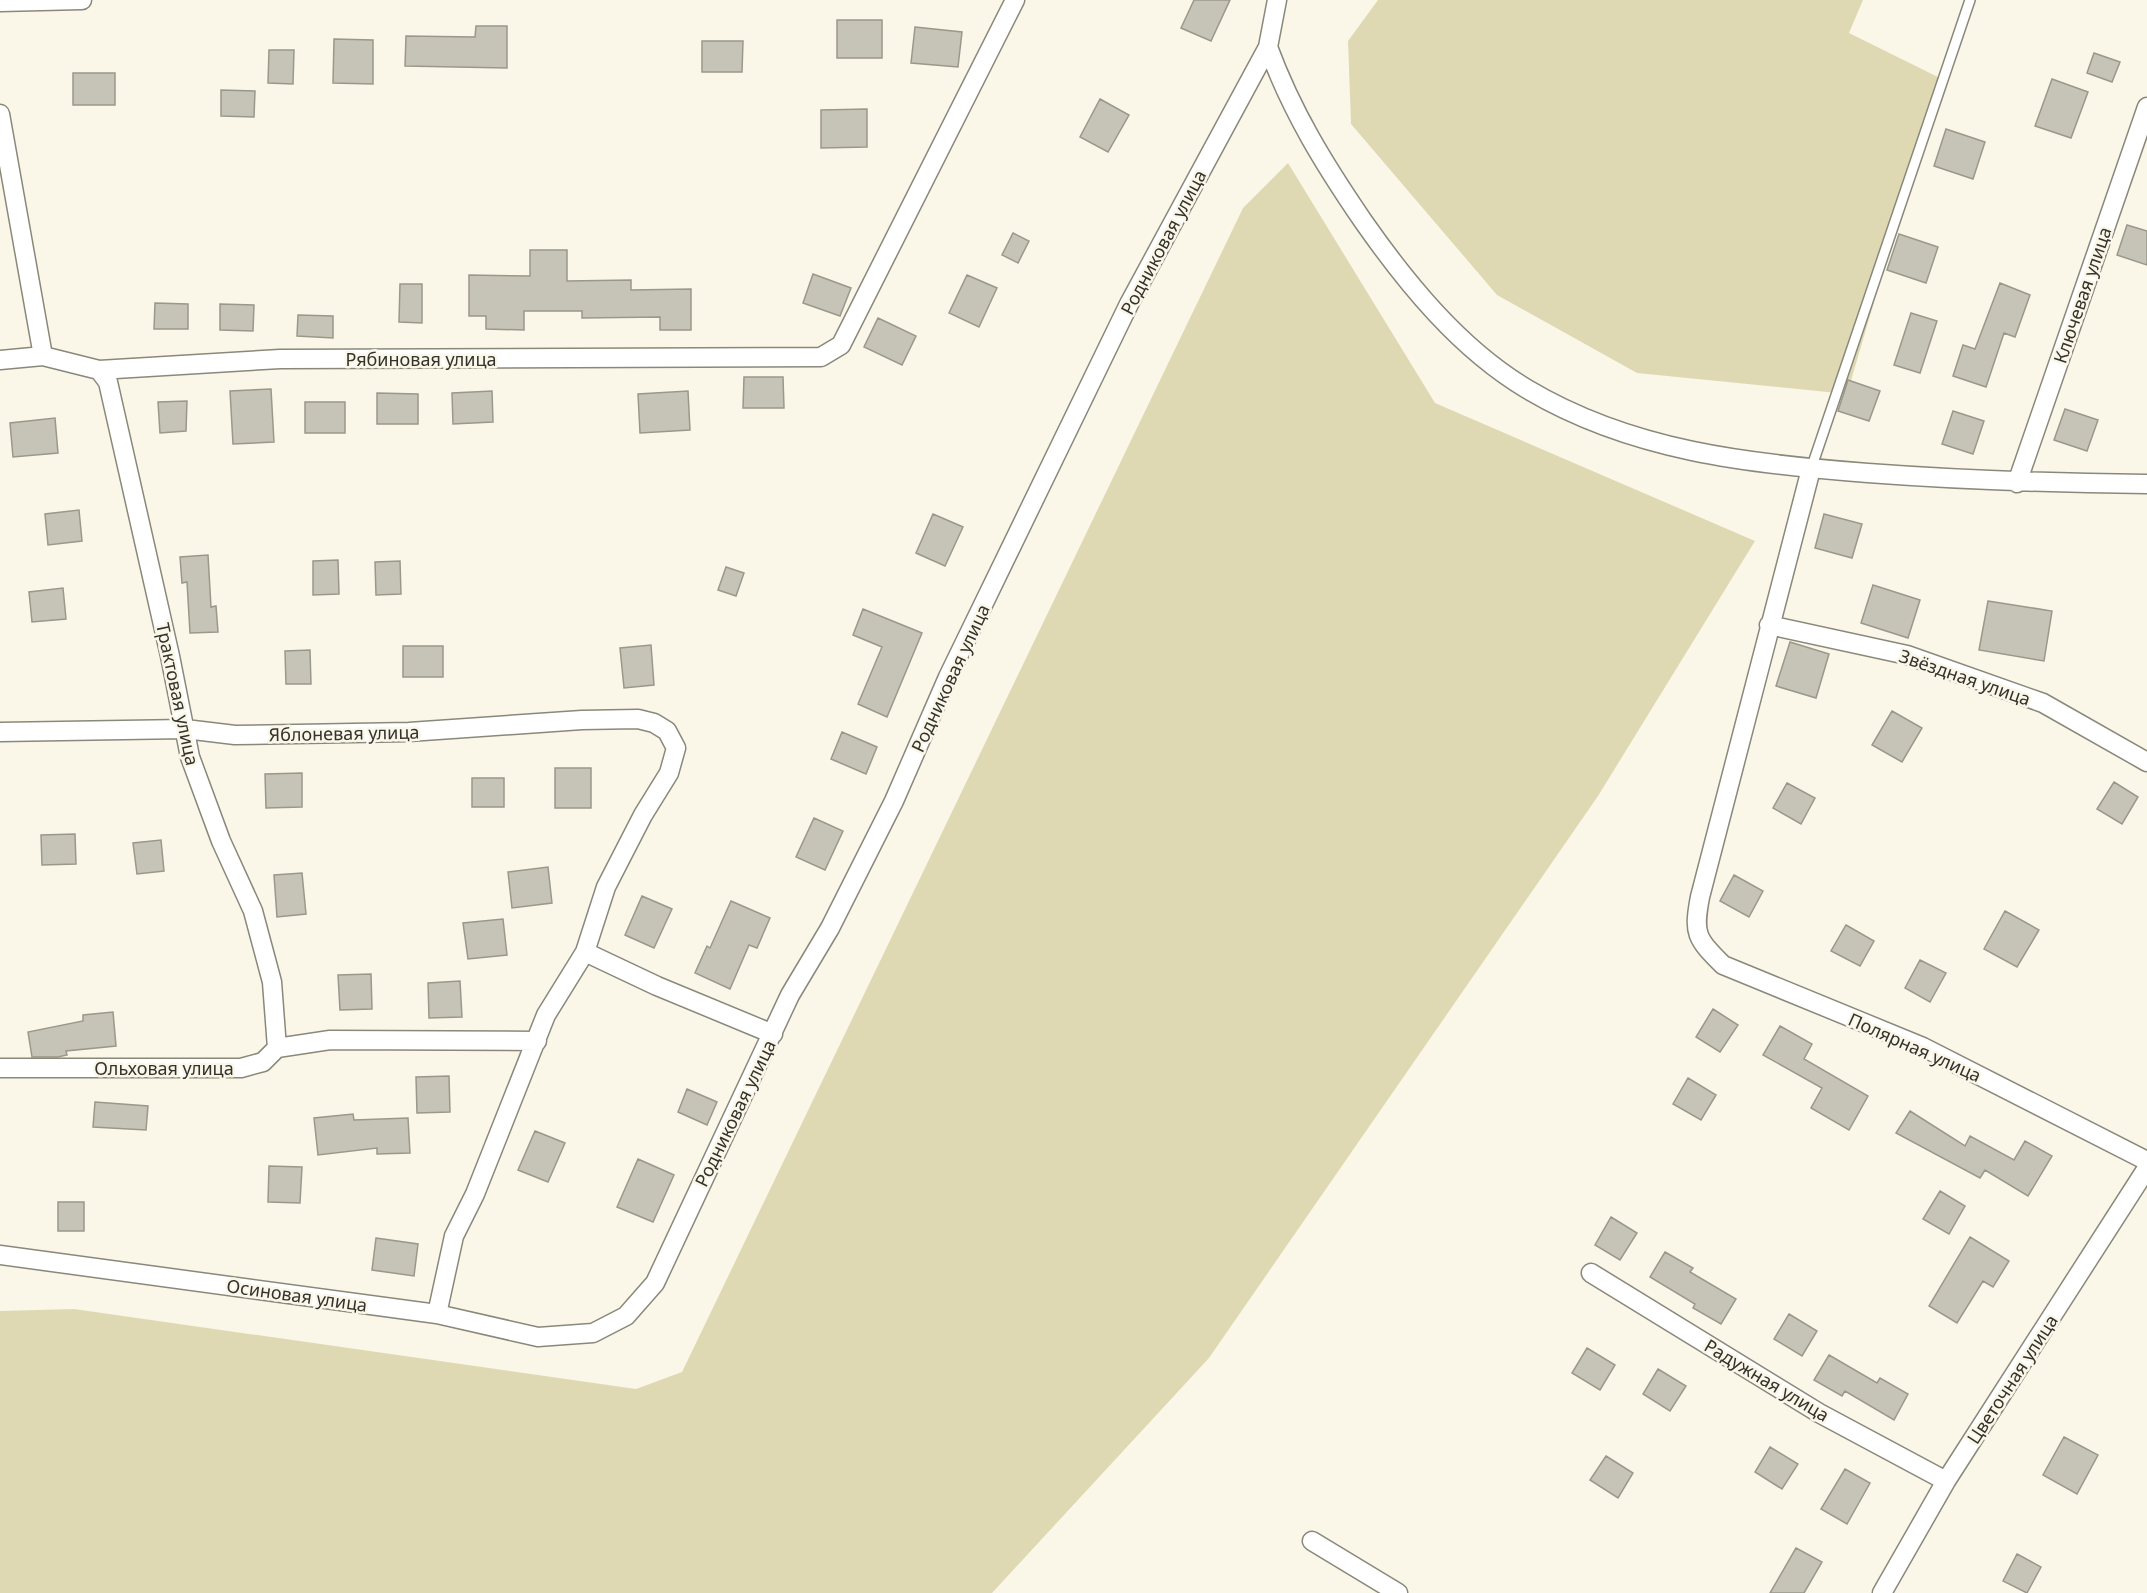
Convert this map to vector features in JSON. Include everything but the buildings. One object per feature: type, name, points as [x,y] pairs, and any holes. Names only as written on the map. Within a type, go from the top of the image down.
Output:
[{"type":"street","points":[[0,2],[82,0]]},
{"type":"street","name":"Рябиновая улица","points":[[0,360],[43,356],[99,370],[280,359],[821,357],[841,345],[1015,0]]},
{"type":"street","name":"Родниковая улица","points":[[593,1333],[626,1316],[655,1283],[790,995],[830,928],[894,801],[948,677],[1129,304],[1268,47],[1277,0]]},
{"type":"street","points":[[1268,47],[1289,101],[1315,149],[1372,233],[1413,287],[1482,358],[1526,389],[1590,423],[1646,442],[1723,458],[1811,469],[2017,483],[2147,484]]},
{"type":"street","name":"Ключевая улица","points":[[2017,483],[2147,107]]},
{"type":"street","points":[[0,114],[43,356]]},
{"type":"street","name":"Трактовая улица","points":[[99,370],[108,382],[190,757],[221,841],[253,911],[272,982],[276,1048]]},
{"type":"street","points":[[1769,625],[1811,469]]},
{"type":"street","name":"Звёздная улица","points":[[1769,625],[1907,655],[2043,703],[2147,762]]},
{"type":"street","name":"Полярная улица","points":[[1769,625],[1695,925],[1706,947],[1723,965],[1923,1047],[2147,1161]]},
{"type":"street","name":"Яблоневая улица","points":[[0,732],[185,729],[235,735],[398,732],[582,720],[638,719],[654,723],[667,732],[676,748],[669,773],[643,815],[606,887],[585,951]]},
{"type":"street","points":[[437,1314],[454,1236],[475,1194],[546,1015],[585,951],[657,986],[773,1034]]},
{"type":"street","name":"Ольховая улица","points":[[0,1068],[241,1068],[262,1062],[276,1048],[330,1040],[537,1041]]},
{"type":"street","name":"Цветочная улица","points":[[1882,1593],[1946,1480],[2147,1168]]},
{"type":"street","name":"Осиновая улица","points":[[0,1255],[437,1314],[538,1337],[593,1333]]},
{"type":"street","name":"Радужная улица","points":[[1591,1273],[1819,1413],[1946,1480]]},
{"type":"street","points":[[1312,1540],[1398,1593]]},
{"type":"lane","points":[[1811,469],[1970,0]]},
{"type":"shaded area","points":[[1378,0],[1863,0],[1849,33],[1940,78],[1847,394],[1637,373],[1497,295],[1351,124],[1348,41]]},
{"type":"shaded area","points":[[1288,163],[1435,403],[1755,541],[1598,796],[1209,1358],[992,1593],[0,1593],[0,1311],[74,1309],[636,1389],[682,1372],[1243,208]]}]
